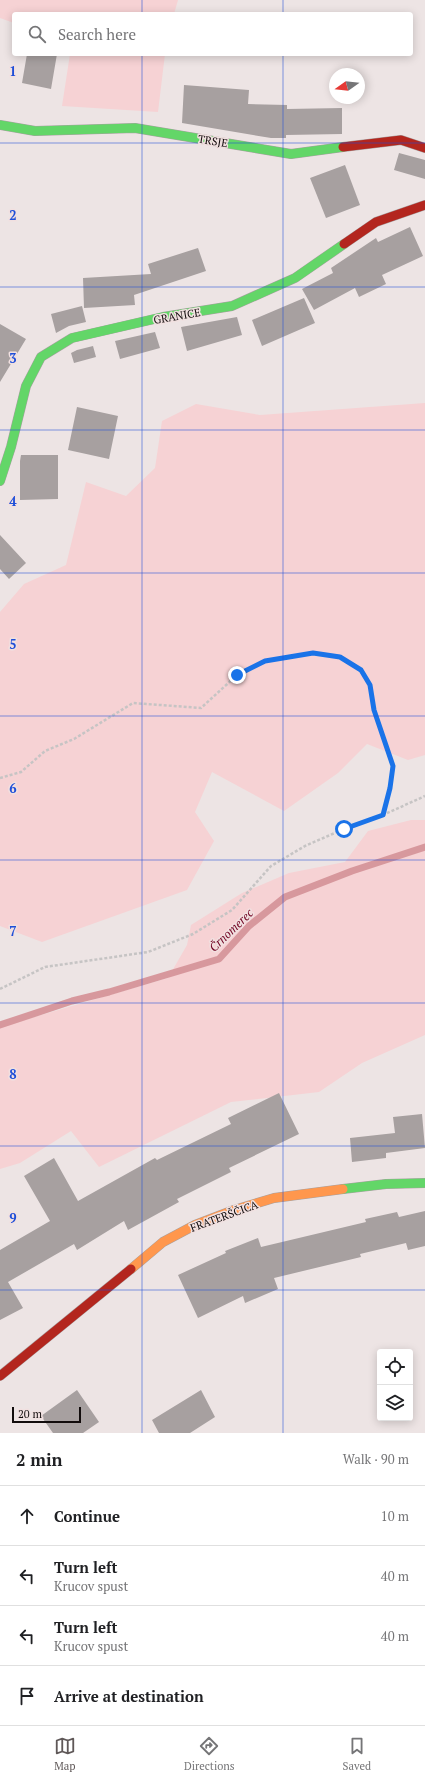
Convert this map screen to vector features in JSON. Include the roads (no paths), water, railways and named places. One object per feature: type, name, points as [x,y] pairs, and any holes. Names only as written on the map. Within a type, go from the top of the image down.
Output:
[{"type":"street","name":"TRSJE","points":[[0,125],[35,131],[135,128],[291,154],[401,140],[425,148]]},
{"type":"street","name":"GRANICE","points":[[0,481],[11,447],[26,386],[41,357],[72,338],[163,317],[232,306],[295,278],[376,222],[425,205]]},
{"type":"street","name":"FRATERŠČICA","points":[[0,1376],[157,1247],[195,1225],[234,1210],[274,1198],[386,1184],[425,1183]]},
{"type":"waterway","name":"Črnomerec","points":[[0,1025],[72,1001],[109,992],[219,959],[249,926],[285,897],[352,871],[425,847]]}]
